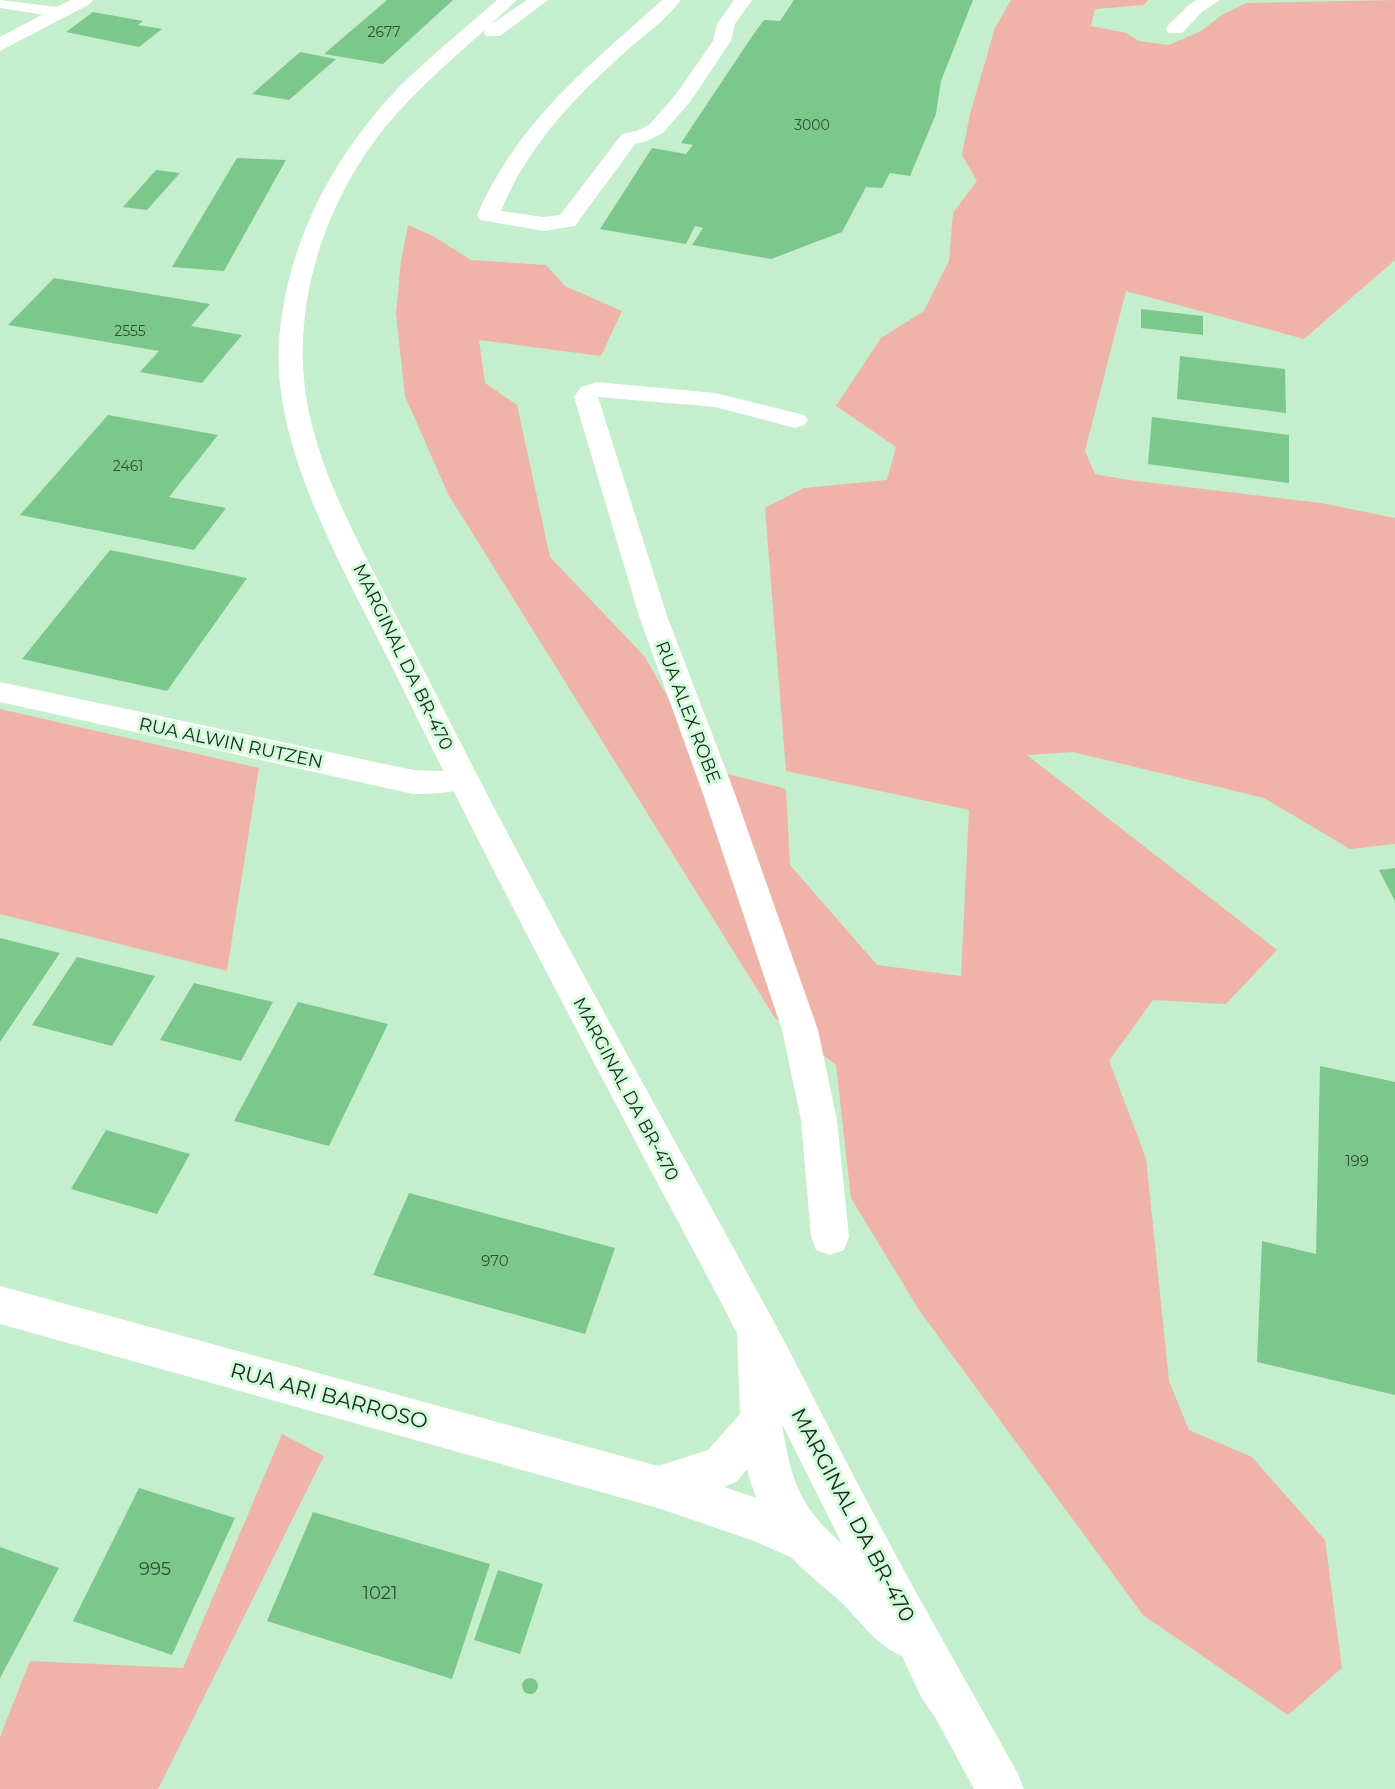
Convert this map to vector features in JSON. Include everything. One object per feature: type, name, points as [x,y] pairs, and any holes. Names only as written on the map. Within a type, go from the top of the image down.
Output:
[{"type":"main road","points":[[0,45],[84,0]]},
{"type":"main road","name":"MARGINAL DA BR-470","points":[[508,0],[409,88],[387,111],[352,156],[337,181],[310,240],[301,270],[293,325],[291,346],[294,391],[301,433],[319,486],[463,778],[592,1028],[756,1328],[849,1513],[951,1701]]},
{"type":"main road","points":[[409,88],[539,0]]},
{"type":"main road","points":[[672,0],[608,57],[550,116],[514,159],[495,194],[488,215],[544,224],[567,221],[629,138],[656,129],[683,98],[722,40],[726,24],[743,0]]},
{"type":"main road","points":[[1174,29],[1196,8],[1211,0]]},
{"type":"main road","points":[[0,3],[58,12]]},
{"type":"main road","name":"RUA ALEX ROBE","points":[[795,420],[715,400],[597,389],[586,397],[653,616],[719,794],[800,1030],[819,1120],[830,1237]]},
{"type":"main road","name":"RUA ALWIN RUTZEN","points":[[0,692],[413,782],[441,783],[463,778]]},
{"type":"main road","name":"RUA ARI BARROSO","points":[[0,1305],[658,1487],[760,1521],[808,1543]]},
{"type":"main road","name":"MARGINAL DA BR-470","points":[[756,1328],[760,1357],[761,1421],[766,1464],[783,1509],[808,1543]]},
{"type":"main road","points":[[658,1487],[721,1467],[761,1421]]},
{"type":"main road","points":[[808,1543],[857,1587],[904,1635],[951,1701],[1000,1789]]},
{"type":"shaded area","points":[[1011,0],[1148,0],[1144,5],[1095,9],[1091,26],[1126,33],[1139,41],[1169,45],[1201,31],[1222,15],[1246,3],[1395,0],[1395,260],[1304,339],[1126,291],[1085,451],[1095,474],[1321,503],[1395,518],[1395,844],[1350,849],[1264,798],[1073,752],[1027,755],[1277,950],[1226,1004],[1153,1000],[1109,1061],[1146,1158],[1169,1381],[1189,1430],[1252,1457],[1325,1540],[1342,1668],[1288,1715],[1143,1615],[919,1310],[851,1198],[836,1065],[775,1018],[448,494],[405,396],[396,314],[401,261],[408,225],[433,236],[471,260],[546,265],[565,286],[622,311],[601,356],[479,340],[485,383],[517,405],[550,557],[645,657],[708,769],[786,789],[790,865],[877,965],[961,976],[969,810],[786,771],[765,508],[804,488],[887,480],[896,447],[836,406],[881,338],[924,311],[949,261],[953,213],[977,181],[962,155],[970,114],[995,28]]},
{"type":"shaded area","points":[[0,709],[259,768],[227,971],[0,914]]},
{"type":"shaded area","points":[[282,1434],[324,1456],[158,1789],[0,1789],[0,1737],[30,1661],[183,1668]]},
{"type":"building","points":[[387,0],[453,0],[383,64],[324,54]]},
{"type":"building","points":[[794,0],[973,0],[941,81],[936,114],[910,176],[890,173],[882,188],[866,187],[842,232],[771,259],[692,245],[703,228],[695,226],[686,244],[600,229],[652,148],[686,154],[693,145],[681,143],[753,35],[764,20],[780,21]]},
{"type":"building","points":[[93,12],[143,21],[138,25],[162,29],[139,47],[66,32]]},
{"type":"building","points":[[300,52],[336,59],[289,100],[252,94]]},
{"type":"building","points":[[237,158],[286,160],[224,271],[172,267]]},
{"type":"building","points":[[156,170],[180,173],[147,210],[123,207]]},
{"type":"building","points":[[54,278],[210,304],[191,326],[242,335],[202,383],[140,372],[159,351],[8,325]]},
{"type":"building","points":[[1141,309],[1203,316],[1203,335],[1141,328]]},
{"type":"building","points":[[1180,356],[1285,369],[1286,413],[1177,399]]},
{"type":"building","points":[[108,415],[218,435],[169,497],[226,508],[194,550],[20,515]]},
{"type":"building","points":[[1152,417],[1289,435],[1289,483],[1148,464]]},
{"type":"building","points":[[110,550],[247,578],[167,691],[22,659]]},
{"type":"building","points":[[1395,868],[1395,901],[1379,870]]},
{"type":"building","points":[[0,938],[60,953],[0,1042]]},
{"type":"building","points":[[77,957],[155,976],[112,1046],[32,1025]]},
{"type":"building","points":[[194,983],[273,1002],[241,1061],[160,1040]]},
{"type":"building","points":[[298,1002],[388,1024],[329,1146],[234,1121]]},
{"type":"building","points":[[1320,1066],[1395,1082],[1395,1395],[1257,1362],[1262,1241],[1316,1254]]},
{"type":"building","points":[[106,1130],[190,1154],[157,1214],[71,1189]]},
{"type":"building","points":[[409,1193],[615,1248],[585,1334],[373,1275]]},
{"type":"building","points":[[139,1488],[235,1518],[172,1655],[73,1621]]},
{"type":"building","points":[[313,1512],[490,1564],[452,1679],[267,1621]]},
{"type":"building","points":[[0,1547],[59,1568],[0,1678]]},
{"type":"building","points":[[498,1570],[543,1584],[520,1654],[474,1640]]},
{"type":"building","points":[[527,1678],[533,1678],[538,1686],[536,1692],[527,1694],[522,1689],[522,1683]]}]
